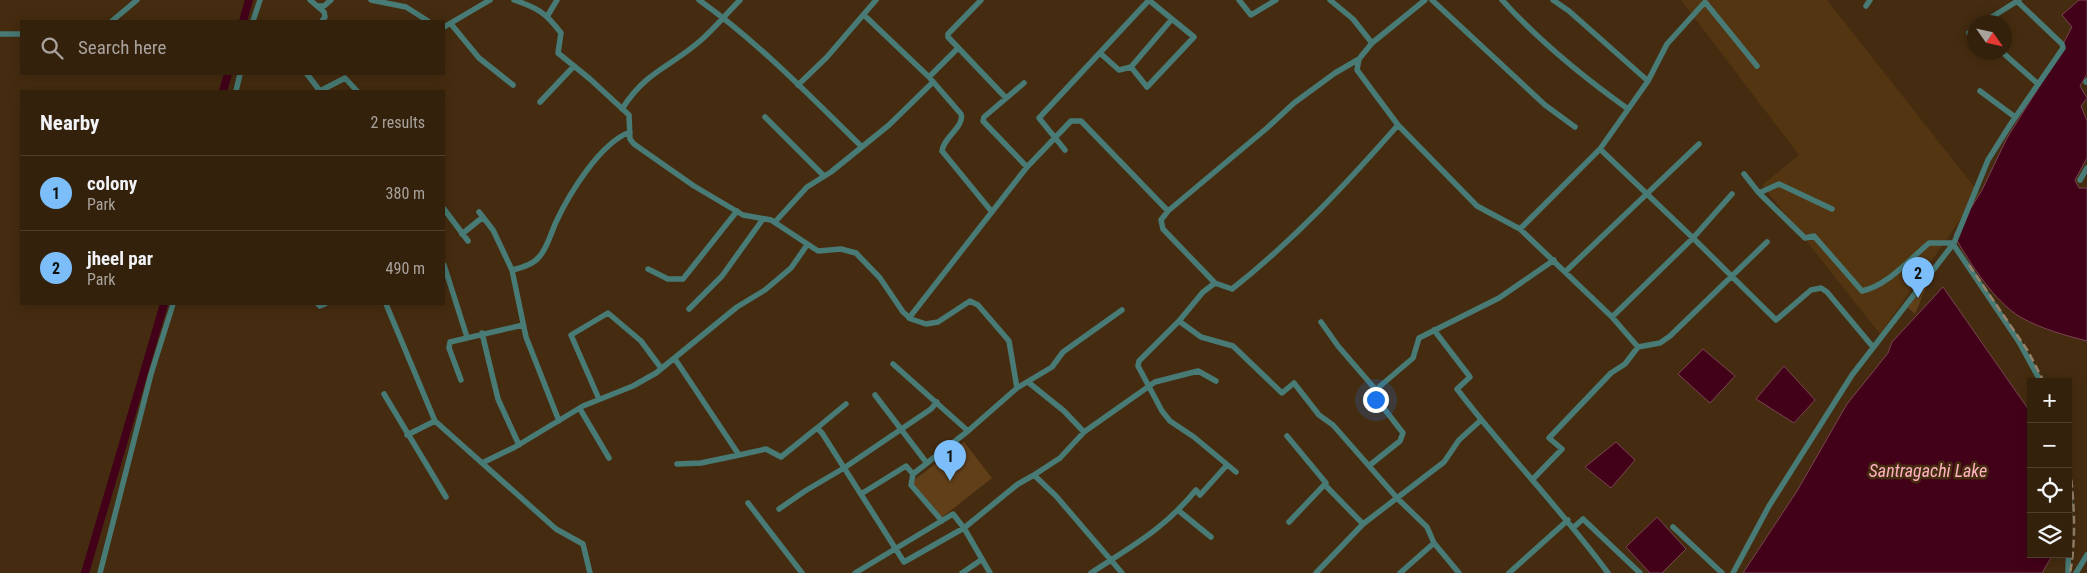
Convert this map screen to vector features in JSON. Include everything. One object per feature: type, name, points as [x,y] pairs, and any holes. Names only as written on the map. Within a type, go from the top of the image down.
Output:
[{"type":"street","points":[[113,20],[137,0]]},
{"type":"street","points":[[253,20],[260,0]]},
{"type":"street","points":[[310,0],[318,6],[325,17],[323,20]]},
{"type":"street","points":[[318,6],[324,6],[331,0]]},
{"type":"street","points":[[371,0],[394,2],[426,20]]},
{"type":"street","points":[[445,27],[490,0]]},
{"type":"street","points":[[514,0],[532,6],[548,15],[560,33],[558,53],[630,118],[630,139],[634,144],[694,186],[748,216],[775,222],[807,245],[822,252],[841,249],[856,253],[880,278],[909,318],[926,324],[938,322],[970,301],[978,305],[1009,341],[1017,388]]},
{"type":"street","points":[[548,15],[557,0]]},
{"type":"street","points":[[699,0],[723,17],[798,85],[861,146]]},
{"type":"street","points":[[622,109],[631,94],[648,76],[694,45],[740,0]]},
{"type":"street","points":[[798,85],[827,57],[876,0]]},
{"type":"street","points":[[981,0],[948,34],[948,37],[1006,98]]},
{"type":"street","points":[[1065,150],[1039,118],[1149,0],[1194,37],[1147,88],[1131,67]]},
{"type":"street","points":[[1239,0],[1251,15],[1276,0]]},
{"type":"street","points":[[1330,0],[1353,19],[1372,44]]},
{"type":"street","points":[[1425,0],[1372,44],[1360,59],[1356,70],[1398,125],[1477,206],[1520,229],[1612,316],[1638,347]]},
{"type":"street","points":[[1432,0],[1545,105],[1575,127]]},
{"type":"street","points":[[1502,0],[1532,33],[1590,82],[1628,109]]},
{"type":"street","points":[[1552,0],[1569,11],[1648,81]]},
{"type":"street","points":[[1866,6],[1870,0]]},
{"type":"street","points":[[1520,229],[1600,149],[1648,81],[1667,44],[1704,1],[1757,66]]},
{"type":"street","points":[[1733,573],[1769,506],[1823,419],[1873,347],[1953,243],[1988,160],[2063,48],[2062,44],[2018,1],[1995,15]]},
{"type":"street","points":[[864,15],[931,79],[962,118],[945,139],[942,147],[943,155],[992,212]]},
{"type":"street","points":[[1100,53],[1120,70],[1131,67],[1172,19]]},
{"type":"street","points":[[451,24],[479,58],[513,85]]},
{"type":"street","points":[[0,34],[20,34]]},
{"type":"street","points":[[775,222],[808,187],[823,175],[831,172],[889,125],[958,48]]},
{"type":"street","points":[[1360,59],[1335,73],[1294,102],[1267,128],[1168,211],[1161,220],[1163,230],[1215,283],[1232,289],[1255,272],[1349,180],[1398,125]]},
{"type":"street","points":[[2011,60],[2038,84]]},
{"type":"street","points":[[540,102],[574,66]]},
{"type":"street","points":[[236,90],[240,75]]},
{"type":"street","points":[[308,75],[319,90]]},
{"type":"street","points":[[322,90],[345,78],[356,90]]},
{"type":"street","points":[[1024,83],[984,117],[983,121],[1027,167]]},
{"type":"street","points":[[1980,91],[2015,117]]},
{"type":"street","points":[[765,117],[823,175]]},
{"type":"street","points":[[909,318],[1027,167],[1071,121],[1081,122],[1168,211]]},
{"type":"street","points":[[512,270],[529,265],[540,257],[566,201],[583,175],[618,137],[630,132]]},
{"type":"street","points":[[1565,272],[1699,144]]},
{"type":"street","points":[[1600,149],[1648,193],[1776,320],[1811,290],[1821,288],[1827,292],[1873,347]]},
{"type":"street","points":[[2080,180],[2087,168]]},
{"type":"street","points":[[1744,174],[1759,193],[1805,238],[1814,236],[1862,291],[1874,288],[1884,282],[1930,243],[1953,243]]},
{"type":"street","points":[[1759,193],[1779,184],[1832,208]]},
{"type":"street","points":[[1612,316],[1692,238],[1732,194]]},
{"type":"street","points":[[445,210],[468,241]]},
{"type":"street","points":[[648,269],[668,279],[683,279],[737,211]]},
{"type":"street","points":[[462,234],[481,214],[493,230],[512,270],[526,337],[559,421]]},
{"type":"street","points":[[689,309],[722,276],[763,219]]},
{"type":"street","points":[[1532,480],[1562,449],[1549,438],[1611,373],[1625,364],[1638,347],[1660,343],[1767,242]]},
{"type":"street","points":[[1953,243],[2019,342],[2039,378]]},
{"type":"street","points":[[482,463],[519,445],[599,398],[633,386],[675,359],[737,307],[765,290],[791,268],[807,245]]},
{"type":"street","points":[[1370,465],[1403,437],[1403,433],[1372,393],[1413,358],[1419,338],[1499,298],[1554,260]]},
{"type":"street","points":[[445,267],[461,314],[466,337]]},
{"type":"street","points":[[1215,283],[1203,292],[1138,366],[1162,411],[1170,421],[1194,437],[1236,472]]},
{"type":"street","points":[[100,573],[151,374],[173,305]]},
{"type":"street","points":[[386,305],[435,421],[556,529],[583,544],[590,573]]},
{"type":"street","points":[[912,474],[968,431],[1017,388],[1052,367],[1063,352],[1122,310]]},
{"type":"street","points":[[599,398],[571,335],[608,313],[641,341],[661,368]]},
{"type":"street","points":[[1179,321],[1201,337],[1233,346],[1282,393],[1294,383],[1319,415],[1333,425],[1352,449],[1370,465],[1398,499],[1427,527],[1434,543],[1459,573]]},
{"type":"street","points":[[1321,322],[1338,346],[1376,390]]},
{"type":"street","points":[[461,380],[449,348],[450,342],[523,325]]},
{"type":"street","points":[[1434,330],[1470,378],[1457,388],[1481,420],[1574,527],[1608,573]]},
{"type":"street","points":[[482,334],[498,399],[519,445]]},
{"type":"street","points":[[675,359],[739,455]]},
{"type":"street","points":[[893,364],[968,431]]},
{"type":"street","points":[[817,428],[904,562],[964,528],[1018,484],[1060,458],[1084,432],[1156,382],[1198,371],[1216,381]]},
{"type":"street","points":[[1028,382],[1064,412],[1084,432]]},
{"type":"street","points":[[384,394],[446,497]]},
{"type":"street","points":[[875,395],[926,462]]},
{"type":"street","points":[[779,509],[901,430],[931,409],[937,402]]},
{"type":"street","points":[[677,464],[701,463],[766,448],[781,457],[846,404]]},
{"type":"street","points":[[580,409],[609,458]]},
{"type":"street","points":[[1316,573],[1363,524],[1444,462],[1459,440],[1481,420]]},
{"type":"street","points":[[407,434],[435,421]]},
{"type":"street","points":[[1287,436],[1323,479],[1325,485],[1363,524]]},
{"type":"street","points":[[1091,573],[1153,534],[1179,511],[1196,490],[1200,495],[1227,465]]},
{"type":"street","points":[[861,494],[906,466],[912,474],[911,485],[942,521]]},
{"type":"street","points":[[1034,475],[1056,496],[1122,573]]},
{"type":"street","points":[[1289,522],[1325,485]]},
{"type":"street","points":[[748,504],[802,573]]},
{"type":"street","points":[[1179,511],[1212,537]]},
{"type":"street","points":[[2068,573],[2069,513]]},
{"type":"street","points":[[855,573],[953,514],[964,528],[990,573]]},
{"type":"street","points":[[1574,527],[1583,519],[1640,573]]},
{"type":"street","points":[[1509,573],[1568,520]]},
{"type":"street","points":[[1673,527],[1722,573]]},
{"type":"street","points":[[1400,573],[1434,543]]},
{"type":"street","points":[[2076,573],[2087,555]]},
{"type":"street","points":[[962,573],[981,560]]},
{"type":"shaded area","points":[[1681,0],[1827,0],[1979,193],[1880,334],[1762,185],[1799,155]]},
{"type":"shaded area","points":[[1931,276],[1915,314],[1908,308],[1920,288]]},
{"type":"shaded area","points":[[964,442],[992,478],[940,519],[909,484]]},
{"type":"water","points":[[2079,0],[2087,0],[2087,74],[2080,86],[2087,98],[2081,106],[2087,121],[2087,158],[2075,180],[2079,188],[2087,188],[2087,341],[2037,325],[2012,311],[1984,281],[1954,235],[1982,190],[2007,138],[2047,74],[2072,27],[2062,15]]},
{"type":"water","name":"Santragachi Lake","points":[[1943,287],[2027,407],[2027,558],[2051,558],[2042,573],[1743,573],[1797,491],[1847,404],[1888,353],[1892,342]]},
{"type":"water","points":[[1703,349],[1735,376],[1710,403],[1678,374]]},
{"type":"water","points":[[1784,366],[1815,400],[1794,423],[1756,399]]},
{"type":"water","points":[[1616,442],[1635,460],[1611,488],[1585,467]]},
{"type":"water","points":[[1657,517],[1686,549],[1662,573],[1650,573],[1626,547]]},
{"type":"waterway","points":[[243,20],[249,0]]},
{"type":"waterway","points":[[223,90],[228,75]]},
{"type":"waterway","points":[[85,573],[164,305]]},
{"type":"railway","points":[[1969,265],[2028,351],[2042,378]]},
{"type":"railway","points":[[2070,468],[2074,515],[2070,573]]},
{"type":"place","name":"jheel par","points":[[1918,298]]},
{"type":"place","name":"colony","points":[[950,481]]}]
